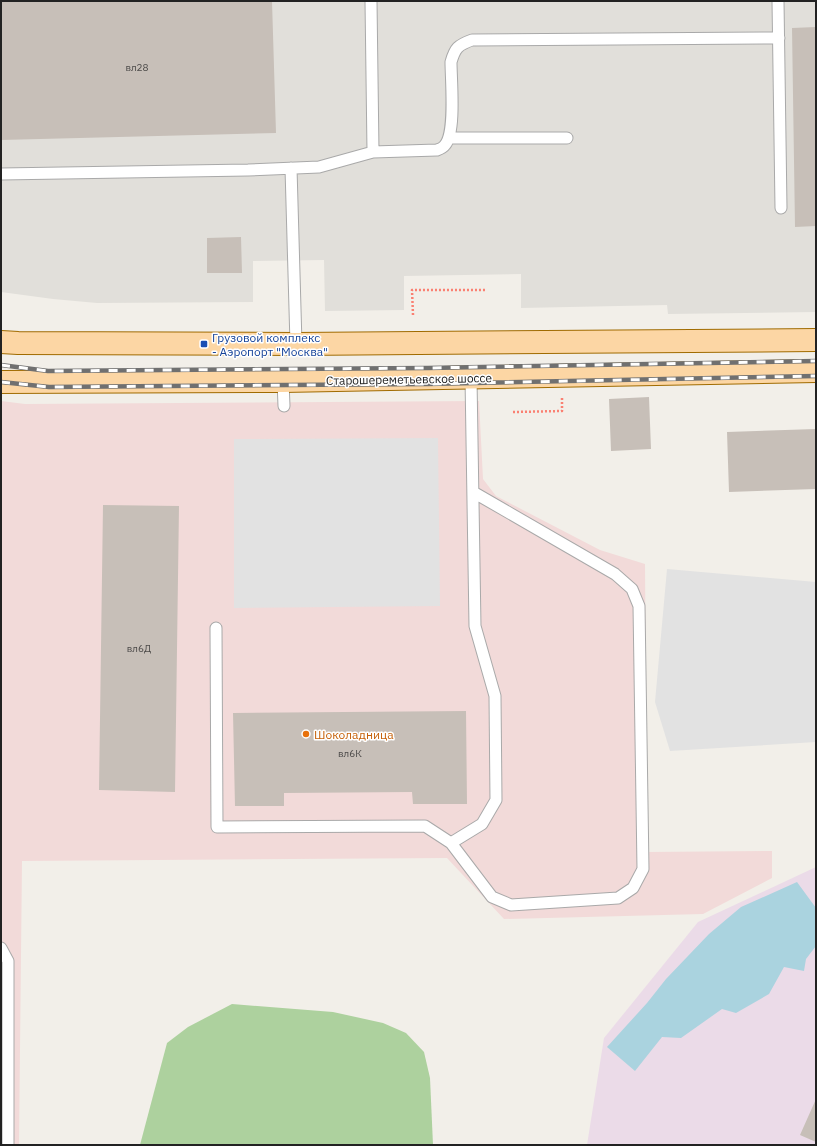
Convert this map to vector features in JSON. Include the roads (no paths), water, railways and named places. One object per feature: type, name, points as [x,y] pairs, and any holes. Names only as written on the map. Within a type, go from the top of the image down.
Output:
[{"type":"main road","points":[[1,342],[26,344],[296,344],[816,340]]},
{"type":"main road","name":"Старошереметьевское шоссе","points":[[1,382],[283,381],[816,371]]},
{"type":"lane","points":[[370,1],[373,152]]},
{"type":"lane","points":[[778,1],[781,208]]},
{"type":"lane","points":[[1,174],[319,167],[373,152],[437,150],[445,146],[449,138],[451,127],[451,62],[453,52],[460,45],[472,40],[779,38]]},
{"type":"lane","points":[[449,138],[567,138]]},
{"type":"lane","points":[[291,168],[296,344]]},
{"type":"lane","points":[[451,843],[482,824],[496,800],[495,696],[475,626],[471,378]]},
{"type":"lane","points":[[283,381],[284,406]]},
{"type":"lane","points":[[216,628],[217,827],[425,826],[451,843],[492,897],[511,906],[618,898],[633,888],[643,869],[639,606],[632,589],[615,574],[473,492]]},
{"type":"lane","points":[[1,948],[8,961],[5,1076],[8,1145]]},
{"type":"water","points":[[797,882],[816,908],[816,946],[806,959],[804,971],[784,967],[769,994],[736,1013],[722,1009],[681,1038],[662,1037],[635,1071],[607,1047],[647,1003],[666,979],[709,934],[741,907]]},
{"type":"railway","points":[[1,365],[48,371],[428,368],[816,361]]},
{"type":"railway","points":[[1,382],[49,387],[427,384],[816,376]]},
{"type":"place","name":"Грузовой комплекс - Аэропорт \"Москва\"","points":[[204,344]]},
{"type":"place","name":"Шоколадница","points":[[306,734]]}]
